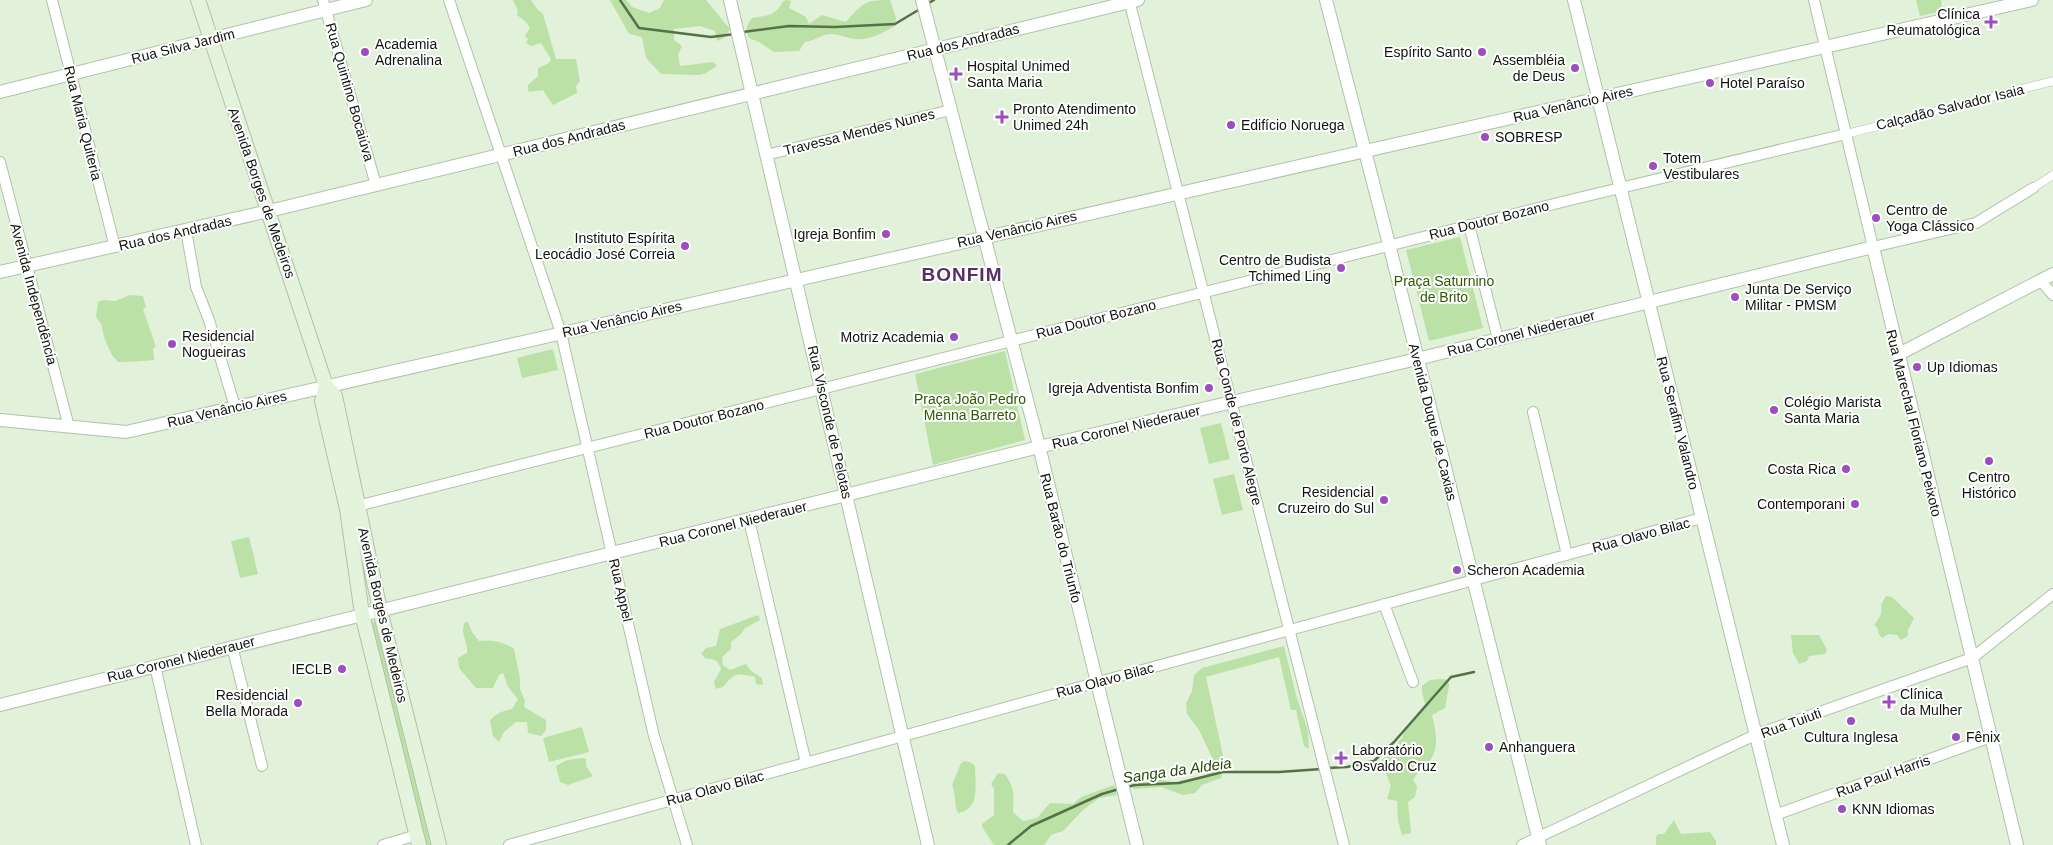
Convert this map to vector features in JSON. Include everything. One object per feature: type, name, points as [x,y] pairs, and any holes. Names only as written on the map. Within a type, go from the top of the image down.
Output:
[{"type":"main road","name":"Avenida Borges de Medeiros","points":[[198,0],[326,386],[322,401],[353,507],[440,845]]},
{"type":"main road","name":"Avenida Borges de Medeiros","points":[[353,507],[362,614],[418,840]]},
{"type":"street","name":"Rua Maria Quiteria","points":[[52,0],[115,247]]},
{"type":"street","name":"Rua Silva Jardim","points":[[0,92],[211,40],[325,5],[366,0]]},
{"type":"street","name":"Rua Appel","points":[[449,0],[561,332],[654,736],[687,845]]},
{"type":"street","name":"Rua Visconde de Pelotas","points":[[730,0],[928,845]]},
{"type":"street","name":"Rua Barão do Triunfo","points":[[922,0],[1012,341],[1136,845]]},
{"type":"street","name":"Avenida Duque de Caxias","points":[[1326,0],[1390,245],[1539,841]]},
{"type":"street","name":"Rua Serafim Valandro","points":[[1574,0],[1783,845]]},
{"type":"street","name":"Rua Marechal Floriano Peixoto","points":[[1814,0],[2017,845]]},
{"type":"street","name":"Rua Venâncio Aires","points":[[0,420],[126,432],[2032,0]]},
{"type":"street","name":"Rua dos Andradas","points":[[0,272],[269,211],[1132,1]]},
{"type":"street","name":"Rua Conde de Porto Alegre","points":[[1132,1],[1344,845]]},
{"type":"street","name":"Rua Quintino Bocaiúva","points":[[325,5],[376,185]]},
{"type":"street","name":"Calçadão Salvador Isaia","points":[[1846,134],[2053,80]]},
{"type":"street","name":"Travessa Mendes Nunes","points":[[766,154],[951,110]]},
{"type":"street","name":"Rua Doutor Bozano","points":[[353,507],[1469,225],[1846,134]]},
{"type":"street","name":"Avenida Independência","points":[[0,162],[69,427]]},
{"type":"street","points":[[1873,248],[1976,222],[2053,175]]},
{"type":"street","points":[[1469,225],[1498,339]]},
{"type":"street","points":[[186,230],[196,287],[209,320],[235,407]]},
{"type":"street","name":"Rua Coronel Niederauer","points":[[0,705],[232,646],[1039,448],[1417,359],[1873,248]]},
{"type":"street","points":[[1898,354],[2053,274]]},
{"type":"street","points":[[2041,280],[2053,295]]},
{"type":"street","points":[[1533,412],[1567,555]]},
{"type":"street","name":"Rua Olavo Bilac","points":[[509,845],[1097,682],[1702,518]]},
{"type":"street","points":[[749,520],[806,763]]},
{"type":"street","name":"Rua Tuiuti","points":[[1522,845],[1539,841],[1755,735],[1972,658],[2053,594]]},
{"type":"street","points":[[1384,604],[1413,682]]},
{"type":"street","points":[[232,646],[262,766]]},
{"type":"street","points":[[155,666],[196,845]]},
{"type":"street","name":"Rua Paul Harris","points":[[1776,815],[1991,737]]},
{"type":"street","points":[[383,845],[418,840]]},
{"type":"green space","points":[[513,0],[531,0],[543,14],[556,59],[576,59],[580,81],[576,86],[577,93],[553,105],[543,90],[529,92],[528,85],[538,76],[538,68],[549,63],[551,59],[541,43],[531,46],[526,43],[528,39],[525,36],[530,28],[517,15],[518,11]]},
{"type":"green space","points":[[610,0],[626,0],[632,7],[649,13],[660,8],[664,0],[706,0],[730,29],[724,38],[717,41],[715,31],[700,26],[674,29],[674,40],[682,46],[678,55],[680,66],[713,62],[717,66],[700,75],[661,74],[646,58],[642,37],[629,34]]},
{"type":"green space","points":[[786,0],[791,1],[789,8],[806,17],[809,24],[822,15],[846,22],[856,11],[869,2],[890,0],[896,18],[895,26],[865,39],[827,34],[805,42],[799,51],[774,52],[749,38],[747,33],[748,23],[752,18],[773,13]]},
{"type":"green space","points":[[1916,0],[1941,0],[1942,7],[1939,8],[1939,12],[1920,16]]},
{"type":"green space","name":"Praça Saturnino de Brito","points":[[1460,237],[1483,328],[1429,341],[1406,250]]},
{"type":"green space","points":[[130,295],[143,296],[146,307],[143,309],[156,347],[153,348],[154,360],[118,362],[112,355],[105,340],[101,324],[96,317],[98,302],[103,300],[115,301]]},
{"type":"green space","points":[[553,349],[558,370],[522,378],[517,358]]},
{"type":"green space","name":"Praça João Pedro Menna Barreto","points":[[1005,351],[1025,440],[933,465],[915,374]]},
{"type":"green space","points":[[1221,423],[1230,459],[1209,464],[1200,428]]},
{"type":"green space","points":[[1234,474],[1243,510],[1222,515],[1213,479]]},
{"type":"green space","points":[[249,537],[258,574],[240,578],[231,541]]},
{"type":"green space","points":[[1886,596],[1892,597],[1914,618],[1908,630],[1908,636],[1901,640],[1897,635],[1889,634],[1882,638],[1877,627],[1874,625],[1880,616],[1881,605]]},
{"type":"green space","points":[[758,615],[760,620],[745,628],[731,642],[731,649],[722,657],[723,665],[730,670],[746,664],[750,670],[762,678],[763,685],[756,684],[755,677],[740,674],[734,676],[723,687],[716,689],[714,682],[721,669],[720,666],[716,661],[706,659],[701,654],[706,648],[716,646],[720,629]]},
{"type":"green space","points":[[374,621],[378,624],[434,845],[425,845],[369,623]]},
{"type":"green space","points":[[465,622],[468,622],[472,632],[479,641],[489,640],[498,642],[514,649],[520,678],[520,689],[525,701],[524,707],[546,720],[546,730],[541,736],[528,733],[527,722],[516,722],[504,732],[499,742],[493,736],[490,721],[492,718],[497,714],[512,709],[518,699],[508,687],[503,673],[499,675],[493,688],[476,688],[459,668],[458,658],[467,653],[463,631]]},
{"type":"green space","points":[[1791,635],[1819,635],[1827,650],[1825,654],[1809,656],[1807,661],[1799,664],[1793,653]]},
{"type":"green space","points":[[1284,646],[1296,695],[1308,731],[1309,749],[1304,746],[1296,710],[1291,710],[1279,657],[1206,677],[1224,760],[1221,778],[1202,785],[1195,793],[1183,795],[1161,787],[1133,789],[1130,781],[1151,778],[1174,782],[1206,775],[1215,764],[1199,730],[1187,714],[1186,703],[1192,691],[1194,675],[1202,668]]},
{"type":"green space","points":[[1430,680],[1448,680],[1449,686],[1445,708],[1432,715],[1436,747],[1431,759],[1413,780],[1417,786],[1415,797],[1408,802],[1411,833],[1402,835],[1398,820],[1397,801],[1387,799],[1391,786],[1381,761],[1402,738],[1405,730],[1425,704],[1422,686]]},
{"type":"green space","points":[[582,727],[589,752],[549,762],[543,738]]},
{"type":"green space","points":[[586,759],[586,766],[593,776],[568,785],[560,782],[556,766],[567,760]]},
{"type":"green space","points":[[965,761],[975,766],[976,787],[970,806],[965,811],[958,813],[952,785],[961,763]]},
{"type":"green space","points":[[998,773],[1005,774],[1011,784],[1014,801],[1013,812],[1023,821],[1037,818],[1050,803],[1073,804],[1081,797],[1114,785],[1117,795],[1099,798],[1083,810],[1063,831],[1051,835],[1044,845],[994,845],[982,824],[994,815],[994,789],[991,784]]},
{"type":"green space","points":[[1674,820],[1681,834],[1710,832],[1716,841],[1716,845],[1656,845],[1658,834],[1664,834]]},
{"type":"waterway","points":[[620,0],[639,28],[711,37],[735,34]]},
{"type":"waterway","points":[[927,4],[934,0]]},
{"type":"waterway","points":[[743,32],[789,26],[835,27],[895,24],[920,9]]},
{"type":"waterway","name":"Sanga da Aldeia","points":[[1327,768],[1347,767],[1374,761],[1394,742],[1451,677],[1474,672]]},
{"type":"waterway","name":"Sanga da Aldeia","points":[[1127,787],[1179,783],[1223,772],[1279,772],[1322,769]]},
{"type":"waterway","name":"Sanga da Aldeia","points":[[1008,845],[1031,826],[1102,794],[1119,789]]},
{"type":"place","name":"Clínica Reumatológica","points":[[1991,22]]},
{"type":"place","name":"Academia Adrenalina","points":[[365,52]]},
{"type":"place","name":"Espírito Santo","points":[[1482,52]]},
{"type":"place","name":"Assembléia de Deus","points":[[1575,68]]},
{"type":"place","name":"Hospital Unimed Santa Maria","points":[[956,74]]},
{"type":"place","name":"Hotel Paraíso","points":[[1710,83]]},
{"type":"place","name":"Pronto Atendimento Unimed 24h","points":[[1002,117]]},
{"type":"place","name":"Edifício Noruega","points":[[1231,125]]},
{"type":"place","name":"SOBRESP","points":[[1485,137]]},
{"type":"place","name":"Totem Vestibulares","points":[[1653,166]]},
{"type":"place","name":"Centro de Yoga Clássico","points":[[1876,218]]},
{"type":"place","name":"Igreja Bonfim","points":[[886,234]]},
{"type":"place","name":"Instituto Espírita Leocádio José Correia","points":[[685,246]]},
{"type":"place","name":"Centro de Budista Tchimed Ling","points":[[1341,268]]},
{"type":"place","name":"Junta De Serviço Militar - PMSM","points":[[1735,297]]},
{"type":"place","name":"Motriz Academia","points":[[954,337]]},
{"type":"place","name":"Residencial Nogueiras","points":[[172,344]]},
{"type":"place","name":"Up Idiomas","points":[[1917,367]]},
{"type":"place","name":"Igreja Adventista Bonfim","points":[[1209,388]]},
{"type":"place","name":"Colégio Marista Santa Maria","points":[[1774,410]]},
{"type":"place","name":"Centro Histórico","points":[[1989,461]]},
{"type":"place","name":"Costa Rica","points":[[1846,469]]},
{"type":"place","name":"Residencial Cruzeiro do Sul","points":[[1384,500]]},
{"type":"place","name":"Contemporani","points":[[1855,504]]},
{"type":"place","name":"Scheron Academia","points":[[1457,570]]},
{"type":"place","name":"IECLB","points":[[342,669]]},
{"type":"place","name":"Clínica da Mulher","points":[[1889,702]]},
{"type":"place","name":"Residencial Bella Morada","points":[[298,703]]},
{"type":"place","name":"Cultura Inglesa","points":[[1851,721]]},
{"type":"place","name":"Fênix","points":[[1956,737]]},
{"type":"place","name":"Anhanguera","points":[[1489,747]]},
{"type":"place","name":"Laboratório Osvaldo Cruz","points":[[1341,758]]},
{"type":"place","name":"KNN Idiomas","points":[[1842,809]]},
{"type":"district","name":"BONFIM","points":[[962,274]]}]
